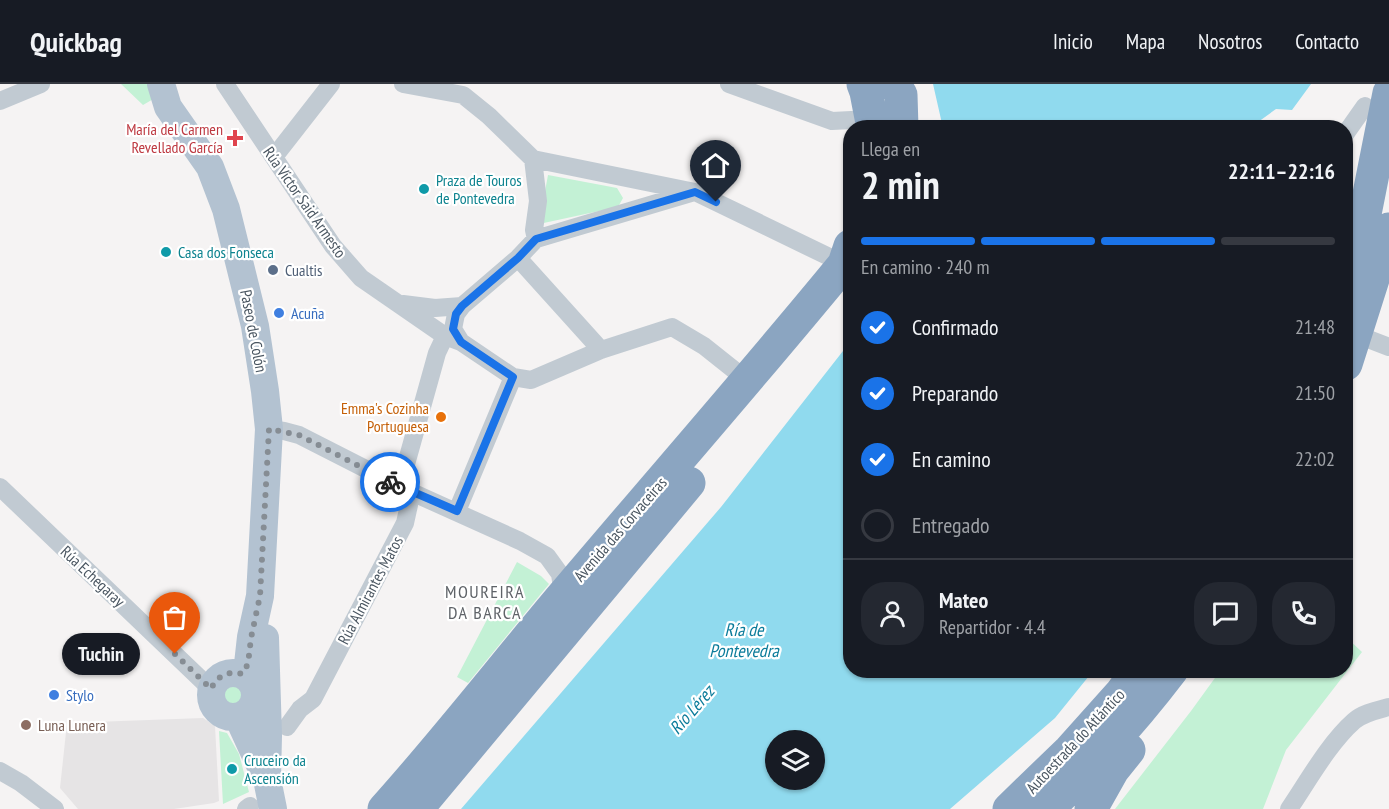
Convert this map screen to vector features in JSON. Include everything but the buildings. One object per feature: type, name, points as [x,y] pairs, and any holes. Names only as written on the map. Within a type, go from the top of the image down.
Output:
[{"type":"highway","points":[[862,84],[880,120]]},
{"type":"highway","points":[[885,120],[901,95],[895,84]]},
{"type":"highway","points":[[1353,252],[1365,214],[1377,100]]},
{"type":"highway","points":[[1353,342],[1389,229]]},
{"type":"highway","name":"Avenida das Corvaceiras","points":[[384,809],[428,760],[563,595],[843,271]]},
{"type":"highway","name":"Avenida das Corvaceiras","points":[[417,809],[843,271]]},
{"type":"highway","name":"Autoestrada do Atlántico","points":[[1009,809],[1070,750],[1132,678]]},
{"type":"highway","name":"Autoestrada do Atlántico","points":[[1048,809],[1096,761],[1166,678]]},
{"type":"highway","points":[[1091,809],[1113,770],[1185,678]]},
{"type":"main road","name":"Paseo de Colón","points":[[161,84],[168,107],[210,167],[226,209],[255,326],[265,391],[269,429],[260,596],[248,664],[242,674]]},
{"type":"main road","name":"Paseo de Colón","points":[[260,596],[264,611],[267,779]]},
{"type":"main road","points":[[230,672],[242,674],[255,688],[256,697],[253,706],[247,713],[238,717],[223,715],[212,704],[211,689],[218,678],[223,675],[230,672]]},
{"type":"main road","points":[[238,717],[267,779],[257,808]]},
{"type":"street","points":[[0,101],[41,84]]},
{"type":"street","name":"Rúa Víctor Said Armesto","points":[[225,84],[333,246],[361,278],[513,377]]},
{"type":"street","points":[[273,157],[331,84]]},
{"type":"street","points":[[403,84],[466,90],[533,159],[695,192],[843,263]]},
{"type":"street","points":[[729,84],[832,121],[843,122]]},
{"type":"street","points":[[1353,126],[1377,100]]},
{"type":"street","points":[[533,159],[538,201],[534,230],[536,239]]},
{"type":"street","points":[[628,213],[636,202],[636,189],[631,179]]},
{"type":"street","points":[[453,339],[456,314],[462,306],[518,258],[536,239],[695,192]]},
{"type":"street","points":[[518,258],[601,350]]},
{"type":"street","name":"Rúa Víctor Said Armesto","points":[[401,303],[435,308],[462,306]]},
{"type":"street","points":[[457,511],[513,377],[531,380],[601,350],[672,327],[704,346],[748,381]]},
{"type":"street","points":[[1353,334],[1389,347]]},
{"type":"street","name":"Rúa Almirantes Matos","points":[[287,727],[300,709],[313,699],[405,523],[409,505],[403,475],[437,353],[453,339]]},
{"type":"street","points":[[269,429],[299,435],[407,490],[457,511],[547,556],[560,574],[563,595]]},
{"type":"street","name":"Rúa Echegaray","points":[[0,487],[211,689]]},
{"type":"street","points":[[1289,809],[1334,744],[1355,720],[1368,713],[1389,707]]},
{"type":"street","points":[[0,771],[21,783],[55,809]]},
{"type":"shaded area","points":[[203,718],[215,726],[219,801],[174,809],[78,809],[60,788],[67,723]]},
{"type":"green space","points":[[121,84],[150,84],[155,98],[143,105]]},
{"type":"green space","points":[[548,175],[617,188],[623,198],[618,207],[539,224]]},
{"type":"green space","points":[[517,562],[541,576],[549,584],[468,683],[457,677]]},
{"type":"green space","points":[[1353,644],[1362,652],[1353,664]]},
{"type":"green space","points":[[1215,678],[1342,678],[1286,750],[1263,809],[1115,809]]},
{"type":"green space","points":[[234,683],[242,687],[246,695],[242,703],[234,707],[226,703],[222,695],[226,687]]},
{"type":"green space","points":[[219,731],[227,733],[239,754],[249,792],[223,804]]},
{"type":"water","points":[[933,84],[1311,84],[1292,110],[1276,109],[1261,120],[941,120]]},
{"type":"water","name":"Ría de Pontevedra","points":[[843,351],[843,678],[1087,678],[1055,718],[950,809],[461,809],[721,507]]},
{"type":"way so far","points":[[175,654],[211,689],[218,678],[230,672],[242,674],[248,664],[260,596],[269,429],[299,435],[390,482]]},
{"type":"place","name":"María del Carmen Revellado García","points":[[235,138]]},
{"type":"place","name":"Praza de Touros de Pontevedra","points":[[424,189]]},
{"type":"place","name":"Casa dos Fonseca","points":[[166,252]]},
{"type":"place","name":"Cualtis","points":[[273,270]]},
{"type":"place","name":"Acuña","points":[[279,313]]},
{"type":"place","name":"Emma's Cozinha Portuguesa","points":[[441,417]]},
{"type":"place","name":"Tuchin","points":[[175,654]]},
{"type":"place","name":"Stylo","points":[[54,695]]},
{"type":"place","name":"Luna Lunera","points":[[26,725]]},
{"type":"place","name":"Cruceiro da Ascensión","points":[[232,769]]},
{"type":"district","name":"MOUREIRA DA BARCA","points":[[485,602]]},
{"type":"route","points":[[390,482],[457,511],[513,377],[461,342],[453,329],[456,314],[536,239],[695,192],[716,202]]},
{"type":"water label","name":"Río Lérez","points":[[692,710]]}]
